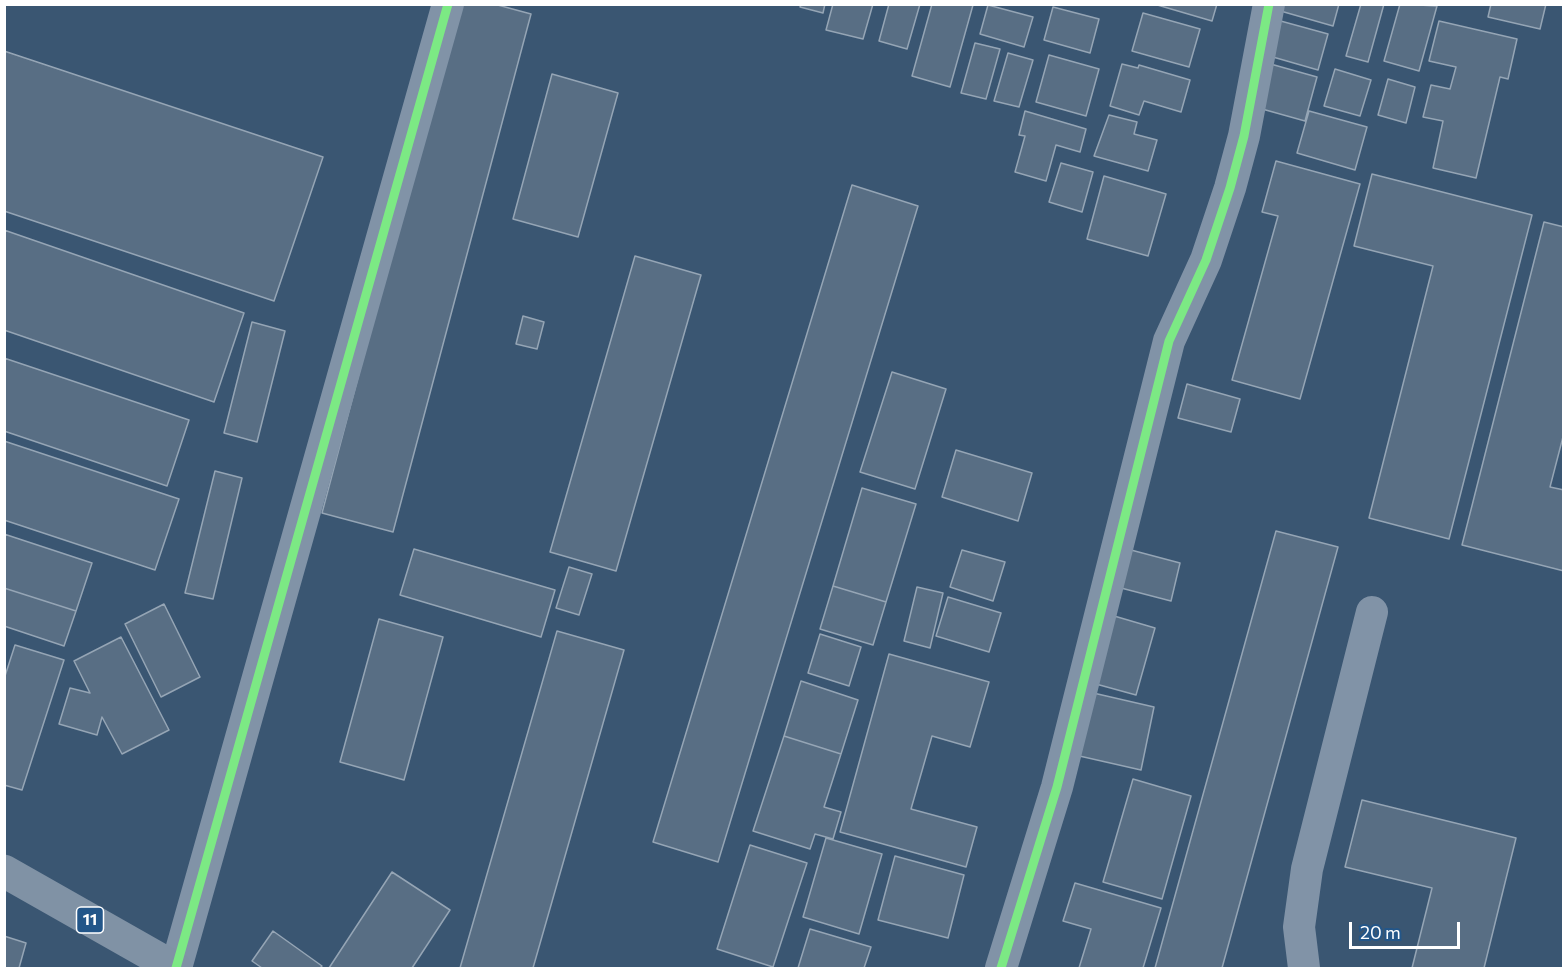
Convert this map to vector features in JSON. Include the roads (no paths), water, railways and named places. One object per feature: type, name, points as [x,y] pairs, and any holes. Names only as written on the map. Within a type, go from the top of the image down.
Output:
[{"type":"highway","name":"11","points":[[4,871],[175,969]]},
{"type":"street","points":[[175,969],[448,4]]},
{"type":"street","points":[[1001,969],[1057,787],[1169,341],[1206,260],[1230,188],[1244,136],[1269,4]]},
{"type":"street","points":[[1304,969],[1299,927],[1307,869],[1372,612]]}]
